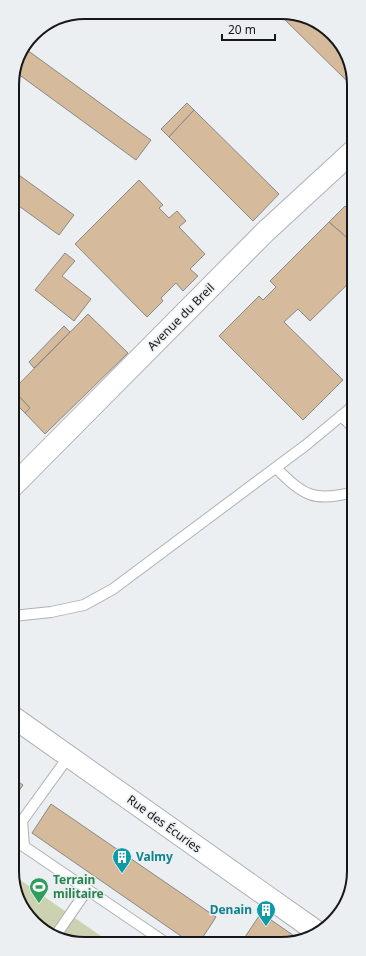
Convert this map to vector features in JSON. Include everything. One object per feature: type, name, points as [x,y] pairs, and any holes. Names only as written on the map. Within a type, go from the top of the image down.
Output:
[{"type":"street","name":"Avenue du Breil","points":[[19,480],[265,232],[347,157]]},
{"type":"street","name":"Rue des Écuries","points":[[19,721],[219,864],[313,929]]},
{"type":"lane","points":[[19,615],[51,612],[84,606],[112,589],[276,468],[347,411]]},
{"type":"lane","points":[[341,416],[347,422]]},
{"type":"lane","points":[[276,468],[294,485],[309,495],[323,497],[347,493]]},
{"type":"lane","points":[[24,846],[22,821],[69,756]]},
{"type":"lane","points":[[19,843],[157,937]]},
{"type":"lane","points":[[58,932],[87,890]]},
{"type":"green space","name":"Terrain militaire","points":[[20,880],[102,937],[72,936],[52,928],[38,918],[33,911],[22,892]]},
{"type":"building","points":[[284,19],[302,22],[328,38],[342,59],[347,81]]},
{"type":"building","points":[[29,51],[151,140],[136,160],[20,75],[21,68]]},
{"type":"building","points":[[187,103],[194,110],[169,137],[161,129]]},
{"type":"building","points":[[194,110],[279,194],[253,221],[169,137]]},
{"type":"building","points":[[19,175],[74,215],[59,235],[19,206]]},
{"type":"building","points":[[139,180],[163,205],[159,208],[169,218],[177,211],[186,221],[179,227],[205,254],[190,269],[198,276],[183,291],[176,283],[161,298],[163,301],[147,317],[75,244]]},
{"type":"building","points":[[345,206],[347,208],[347,238],[329,222]]},
{"type":"building","points":[[329,222],[347,238],[347,285],[310,321],[298,309],[284,322],[343,380],[303,420],[219,336],[259,296],[263,300],[276,287],[270,281]]},
{"type":"building","points":[[65,253],[75,261],[62,276],[91,299],[74,321],[35,290]]},
{"type":"building","points":[[88,314],[128,353],[45,434],[25,413],[30,408],[19,396],[19,384]]},
{"type":"building","points":[[64,326],[70,332],[34,368],[29,362]]},
{"type":"building","points":[[19,396],[30,408],[25,413],[19,407]]},
{"type":"building","points":[[19,782],[23,785],[19,791]]},
{"type":"building","name":"Valmy","points":[[51,804],[216,917],[203,937],[182,937],[32,833]]},
{"type":"building","name":"Denain","points":[[261,913],[294,936],[281,937],[245,937]]},
{"type":"place","name":"Valmy","points":[[122,874]]},
{"type":"place","name":"Terrain militaire","points":[[39,904]]},
{"type":"place","name":"Denain","points":[[266,927]]}]
